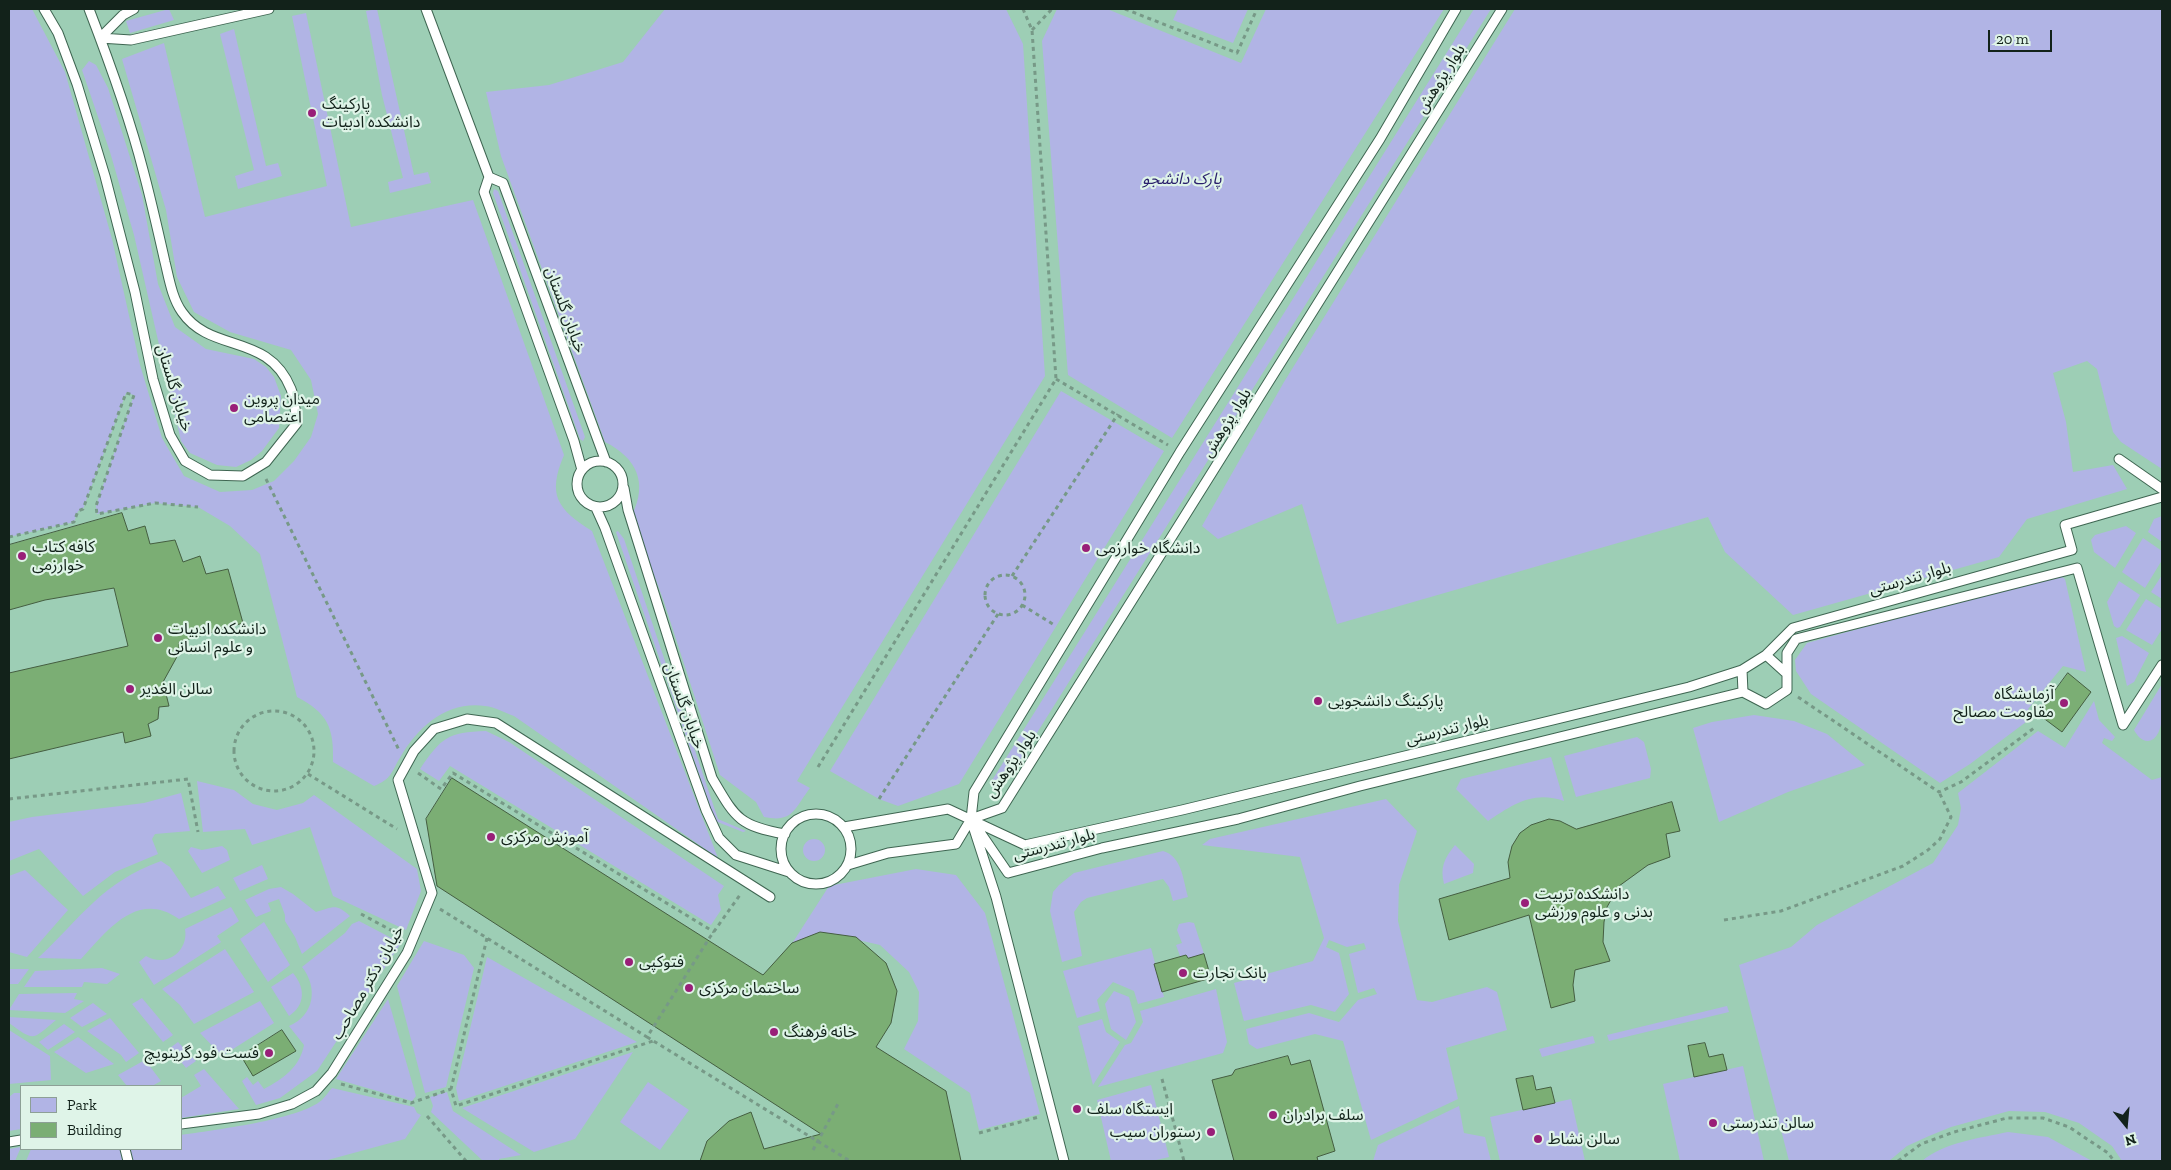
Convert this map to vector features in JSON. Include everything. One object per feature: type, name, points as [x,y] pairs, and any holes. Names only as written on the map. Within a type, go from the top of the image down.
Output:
[{"type":"lane","name":"خیابان گلستان","points":[[44,9],[58,33],[105,176],[135,292],[153,379],[170,435],[186,461],[210,475],[243,476],[266,462],[297,423],[292,390],[278,365],[250,347],[221,340],[196,328],[181,311],[171,288],[143,169],[89,9]]},
{"type":"lane","points":[[100,38],[123,15],[134,9]]},
{"type":"lane","points":[[100,38],[131,40],[269,9]]},
{"type":"lane","points":[[426,9],[489,177],[484,192],[574,441],[582,470],[577,485],[582,500],[596,508],[614,504],[624,488],[619,472],[606,462],[593,462],[582,470]]},
{"type":"lane","name":"بلوار پژوهش","points":[[1456,9],[1380,139],[1180,452],[974,792],[971,819],[1002,808],[1502,9]]},
{"type":"lane","name":"خیابان گلستان","points":[[489,177],[503,183],[606,462]]},
{"type":"lane","points":[[2119,459],[2162,489]]},
{"type":"lane","name":"خیابان گلستان","points":[[624,488],[628,510],[712,778],[733,812],[755,829],[785,834]]},
{"type":"lane","name":"بلوار تندرستی","points":[[1766,655],[1794,628],[2072,550],[2065,525],[2162,497]]},
{"type":"lane","name":"خیابان گلستان","points":[[596,508],[706,810],[719,838],[736,855],[789,872]]},
{"type":"lane","name":"بلوار تندرستی","points":[[1787,674],[1787,653],[1796,639],[2077,568],[2123,726],[2162,665]]},
{"type":"lane","points":[[1766,655],[1787,674],[1787,690],[1766,704],[1743,692],[1742,670],[1766,655]]},
{"type":"lane","name":"بلوار تندرستی","points":[[971,819],[1025,845],[1182,810],[1689,687],[1742,670]]},
{"type":"lane","name":"بلوار تندرستی","points":[[971,819],[1008,873],[1102,848],[1238,818],[1360,786],[1743,692]]},
{"type":"lane","name":"خیابان دکتر مصاحب","points":[[182,1124],[259,1114],[292,1104],[316,1091],[326,1080],[407,953],[432,893],[398,780],[414,752],[434,729],[467,719],[496,723],[770,897]]},
{"type":"lane","points":[[844,827],[948,809],[971,819],[996,897],[1064,1161]]},
{"type":"lane","points":[[817,814],[836,820],[844,827],[852,845],[848,865],[835,880],[826,884],[805,883],[789,872],[781,853],[785,834],[798,819],[817,814]]},
{"type":"lane","points":[[848,865],[888,853],[956,844],[971,819]]},
{"type":"path","points":[[818,766],[1056,379],[1032,30],[1023,9]]},
{"type":"path","points":[[1032,30],[1052,9]]},
{"type":"path","points":[[1125,9],[1237,53],[1257,9]]},
{"type":"path","points":[[1056,379],[1180,452]]},
{"type":"path","points":[[9,536],[74,522],[78,511],[83,510],[126,393],[134,395],[96,506],[97,514],[155,503],[198,507]]},
{"type":"path","points":[[1012,576],[1118,414]]},
{"type":"path","points":[[260,466],[406,765],[441,789],[453,772],[714,932]]},
{"type":"path","points":[[1012,576],[1023,586],[1025,594],[1022,605],[1014,614],[998,614],[986,604],[986,588],[996,577],[1012,576]]},
{"type":"path","points":[[1022,605],[1056,626]]},
{"type":"path","points":[[879,799],[998,614]]},
{"type":"path","points":[[1724,920],[1780,911],[1903,866],[1928,850],[1940,839],[1951,817],[1939,792],[1787,690]]},
{"type":"path","points":[[281,711],[299,719],[309,730],[314,744],[315,755],[308,774],[302,781],[283,791],[275,792],[258,788],[244,778],[235,760],[234,750],[239,732],[245,724],[261,713],[281,711]]},
{"type":"path","points":[[1939,792],[1961,782],[2034,728]]},
{"type":"path","points":[[308,774],[416,841]]},
{"type":"path","points":[[9,799],[188,779],[198,832]]},
{"type":"path","points":[[647,1037],[714,932],[748,883]]},
{"type":"path","points":[[428,902],[850,1161]]},
{"type":"path","points":[[361,914],[402,936]]},
{"type":"path","points":[[486,938],[450,1089],[456,1106],[653,1041]]},
{"type":"path","points":[[1162,1079],[1184,1161]]},
{"type":"path","points":[[326,1080],[412,1103],[450,1089]]},
{"type":"path","points":[[813,1150],[839,1102]]},
{"type":"path","points":[[979,1134],[1052,1114]]},
{"type":"path","points":[[427,1116],[466,1161]]},
{"type":"path","points":[[1898,1161],[1922,1144],[1954,1132],[2006,1118],[2043,1118],[2069,1127],[2108,1153],[2114,1161]]},
{"type":"shaded area","name":"دانشگاه خوارزمی","points":[[9,9],[2162,9],[2162,1161],[9,1161]]},
{"type":"green space","points":[[9,9],[32,9],[65,72],[112,239],[140,365],[162,438],[184,476],[220,492],[252,490],[274,481],[294,461],[311,437],[318,414],[311,380],[291,350],[230,332],[194,312],[177,277],[166,210],[122,59],[164,43],[205,217],[327,186],[292,16],[306,13],[351,227],[473,200],[564,455],[556,481],[558,500],[570,515],[592,531],[718,858],[514,716],[489,707],[471,705],[458,707],[436,718],[425,726],[408,745],[388,778],[374,786],[333,762],[332,740],[327,723],[316,709],[297,697],[260,554],[230,526],[198,507],[155,503],[97,514],[96,506],[134,395],[126,393],[83,509],[78,511],[74,522],[9,537]]},
{"type":"green space","points":[[169,9],[174,20],[130,33],[126,21]]},
{"type":"green space","points":[[377,9],[414,175],[428,172],[431,183],[390,193],[388,182],[403,178],[382,95],[366,11]]},
{"type":"green space","points":[[665,9],[1006,9],[1023,44],[1045,376],[797,781],[810,788],[792,813],[781,818],[764,817],[756,802],[720,775],[664,602],[632,515],[639,492],[636,472],[625,456],[605,442],[501,156],[486,92],[549,85],[623,62]]},
{"type":"green space","name":"پارک دانشجو","points":[[1057,9],[1107,9],[1241,63],[1266,9],[1444,9],[1172,438],[1068,375],[1042,41]]},
{"type":"green space","points":[[1178,9],[1248,9],[1233,43],[1173,20]]},
{"type":"green space","points":[[1474,9],[1491,9],[1003,787],[994,791],[991,782]]},
{"type":"green space","points":[[1515,9],[2162,9],[2162,469],[2121,442],[2113,432],[2097,369],[2087,361],[2053,373],[2066,422],[2073,472],[2113,465],[2127,489],[2027,519],[1999,557],[1793,615],[1725,552],[1708,517],[1337,624],[1302,504],[1218,539],[1202,526],[1284,382]]},
{"type":"green space","points":[[234,29],[266,166],[278,163],[282,176],[238,189],[235,176],[254,170],[220,34]]},
{"type":"green space","points":[[89,61],[96,65],[108,88],[142,195],[158,284],[175,327],[206,349],[254,359],[266,367],[274,377],[281,396],[279,428],[262,451],[251,460],[236,467],[217,465],[190,453],[181,441],[134,235],[110,152],[82,70]]},
{"type":"green space","points":[[494,189],[498,191],[585,437],[583,441],[580,439],[493,193]]},
{"type":"green space","points":[[1061,391],[1164,451],[959,784],[898,806],[879,799],[830,771]]},
{"type":"green space","points":[[2162,516],[2162,542],[2148,532],[2154,519]]},
{"type":"green space","points":[[2126,526],[2136,533],[2115,568],[2094,552],[2091,540],[2095,535]]},
{"type":"green space","points":[[618,531],[624,539],[718,819],[746,831],[743,832],[715,821],[616,532]]},
{"type":"green space","points":[[2143,538],[2162,551],[2162,560],[2145,588],[2122,572]]},
{"type":"green space","points":[[2058,574],[2065,579],[2086,672],[2063,666],[2028,709],[2034,716],[1970,764],[1940,783],[1811,694],[1796,671],[1795,660],[1807,643]]},
{"type":"green space","points":[[2162,575],[2162,599],[2151,592]]},
{"type":"green space","points":[[2119,581],[2140,595],[2120,627],[2117,628],[2114,626],[2107,602]]},
{"type":"green space","points":[[2146,599],[2162,609],[2162,629],[2152,645],[2126,630]]},
{"type":"green space","points":[[2122,636],[2149,653],[2134,682],[2127,686],[2116,638]]},
{"type":"green space","points":[[2162,684],[2163,707],[2161,726],[2154,739],[2146,741],[2134,730]]},
{"type":"green space","points":[[2094,701],[2099,720],[2115,737],[2112,741],[2104,738],[2102,743],[2152,780],[2162,777],[2162,1161],[2122,1161],[2112,1146],[2079,1123],[2045,1112],[2009,1111],[1951,1127],[1929,1136],[1907,1146],[1889,1161],[1789,1161],[1739,965],[1791,947],[1817,925],[1933,863],[1958,825],[1961,808],[1958,793],[2038,731],[2065,748]]},
{"type":"green space","points":[[1754,715],[1794,721],[1827,734],[1865,765],[1788,792],[1719,822],[1693,728],[1712,722]]},
{"type":"green space","points":[[486,731],[509,742],[724,886],[718,895],[721,910],[711,925],[450,766],[439,781],[420,769],[434,750],[447,739],[463,733]]},
{"type":"green space","points":[[1637,737],[1644,742],[1651,769],[1650,778],[1576,797],[1564,756]]},
{"type":"green space","points":[[1551,757],[1564,801],[1553,798],[1533,798],[1514,805],[1488,821],[1456,789],[1461,779]]},
{"type":"green space","points":[[197,781],[234,790],[253,804],[277,810],[303,803],[314,795],[417,869],[421,891],[406,930],[333,896],[310,827],[252,845],[245,829],[203,832]]},
{"type":"green space","points":[[181,793],[190,831],[155,834],[152,839],[158,854],[115,872],[83,896],[39,849],[9,861],[9,822],[32,817],[144,803]]},
{"type":"green space","points":[[1386,799],[1417,831],[1399,885],[1398,921],[1417,1000],[1432,1002],[1487,987],[1497,992],[1507,1030],[1446,1048],[1458,1099],[1371,1140],[1343,1041],[1315,1034],[1257,1049],[1249,1044],[1246,1029],[1309,1013],[1339,1022],[1358,1000],[1377,994],[1374,988],[1358,993],[1349,954],[1366,949],[1364,943],[1347,947],[1329,940],[1326,947],[1339,953],[1349,994],[1335,1012],[1311,1005],[1244,1021],[1234,983],[1313,961],[1324,938],[1300,857],[1202,845],[1210,839]]},
{"type":"green space","points":[[810,839],[818,839],[825,846],[825,854],[818,861],[810,861],[803,854],[803,846]]},
{"type":"green space","points":[[1455,845],[1474,864],[1473,873],[1444,884],[1442,873],[1444,863]]},
{"type":"green space","points":[[222,846],[227,850],[230,860],[202,873],[188,851],[191,847],[202,850]]},
{"type":"green space","points":[[1163,851],[1178,863],[1188,897],[1173,901],[1169,887],[1163,879],[1087,898],[1081,902],[1074,912],[1082,956],[1062,962],[1050,911],[1053,892],[1059,885],[1074,873]]},
{"type":"green space","points":[[161,861],[170,867],[191,898],[218,886],[226,898],[179,919],[164,911],[150,909],[136,911],[112,926],[81,959],[38,958],[107,891],[140,870]]},
{"type":"green space","points":[[262,865],[268,879],[240,891],[233,878]]},
{"type":"green space","points":[[916,869],[956,875],[985,913],[1040,1114],[979,1130],[970,1093],[904,1049],[918,1021],[919,992],[909,972],[880,945],[858,940],[777,967],[829,886]]},
{"type":"green space","points":[[25,870],[68,910],[27,957],[9,952],[9,876]]},
{"type":"green space","points":[[281,887],[316,912],[334,907],[341,909],[350,916],[302,954],[295,937],[285,921],[285,915],[279,899],[268,903],[271,911],[256,917],[245,900],[269,889]]},
{"type":"green space","points":[[231,907],[239,921],[217,936],[221,942],[154,985],[139,962],[146,956],[161,960],[174,956],[183,945],[185,929]]},
{"type":"green space","points":[[359,921],[401,943],[317,1071],[280,1098],[256,1105],[242,1081],[247,1077],[253,1085],[258,1081],[264,1089],[290,1072],[302,1053],[304,1045],[289,1026],[304,1015],[309,1008],[311,1000],[310,983],[302,967],[345,933],[352,924]]},
{"type":"green space","points":[[264,922],[290,965],[268,982],[240,939]]},
{"type":"green space","points":[[1194,923],[1204,954],[1188,958],[1186,955],[1180,956],[1176,945],[1182,943],[1177,930],[1179,924]]},
{"type":"green space","points":[[424,941],[464,955],[474,968],[446,1087],[425,1093],[397,986]]},
{"type":"green space","points":[[1151,948],[1164,997],[1138,1004],[1134,991],[1113,982],[1097,1000],[1100,1011],[1077,1018],[1063,971]]},
{"type":"green space","points":[[225,949],[254,992],[194,1024],[180,1005],[162,989]]},
{"type":"green space","points":[[487,957],[637,1042],[459,1101],[456,1088]]},
{"type":"green space","points":[[102,968],[120,974],[107,984],[84,982],[82,987],[24,987],[35,971]]},
{"type":"green space","points":[[9,969],[29,969],[18,984],[9,984]]},
{"type":"green space","points":[[293,973],[300,984],[302,996],[295,1012],[289,1016],[271,987]]},
{"type":"green space","points":[[1216,989],[1227,1042],[1223,1053],[1098,1087],[1125,1045],[1131,1043],[1143,1022],[1140,1011]]},
{"type":"green space","points":[[1114,991],[1129,997],[1136,1022],[1126,1040],[1111,1029],[1105,1004]]},
{"type":"green space","points":[[77,993],[74,999],[84,1001],[65,1013],[9,1010],[19,994]]},
{"type":"green space","points":[[142,998],[173,1035],[163,1042],[132,1004]]},
{"type":"green space","points":[[388,999],[416,1096],[412,1101],[336,1079]]},
{"type":"green space","points":[[260,1001],[274,1023],[222,1056],[200,1033]]},
{"type":"green space","points":[[93,1003],[107,1014],[82,1027],[70,1018]]},
{"type":"green space","points":[[1727,1006],[1729,1012],[1609,1041],[1607,1035]]},
{"type":"green space","points":[[9,1017],[56,1020],[37,1035],[29,1036],[9,1023]]},
{"type":"green space","points":[[110,1018],[139,1053],[126,1062],[121,1055],[87,1031]]},
{"type":"green space","points":[[1102,1019],[1106,1032],[1120,1042],[1093,1085],[1078,1026]]},
{"type":"green space","points":[[64,1024],[75,1032],[48,1050],[39,1042]]},
{"type":"green space","points":[[9,1030],[50,1056],[51,1080],[9,1084]]},
{"type":"green space","points":[[1593,1036],[1595,1043],[1542,1057],[1539,1049]]},
{"type":"green space","points":[[78,1037],[114,1064],[86,1073],[54,1052]]},
{"type":"green space","points":[[178,1042],[196,1061],[186,1068],[170,1048]]},
{"type":"green space","points":[[633,1052],[575,1139],[534,1152],[462,1108]]},
{"type":"green space","points":[[145,1060],[161,1081],[154,1085],[126,1085],[118,1075]]},
{"type":"green space","name":"سالن تندرستی","points":[[1743,1066],[1764,1161],[1680,1161],[1663,1084]]},
{"type":"green space","points":[[204,1069],[239,1109],[182,1118],[182,1097],[201,1086],[194,1075]]},
{"type":"green space","points":[[648,1082],[689,1110],[660,1150],[620,1122]]},
{"type":"green space","points":[[1151,1085],[1169,1157],[1152,1161],[1111,1161],[1097,1100]]},
{"type":"green space","points":[[332,1088],[414,1107],[417,1113],[421,1115],[405,1139],[324,1161],[26,1161],[31,1150],[182,1150],[182,1135],[276,1119],[311,1107],[322,1100]]},
{"type":"green space","points":[[447,1092],[453,1111],[521,1155],[499,1159],[499,1161],[483,1161],[431,1112],[433,1106],[430,1097]]},
{"type":"green space","points":[[14,1093],[20,1093],[20,1129],[9,1131],[9,1097]]},
{"type":"green space","name":"سالن نشاط","points":[[1571,1099],[1585,1161],[1500,1161],[1490,1117]]},
{"type":"green space","points":[[1459,1106],[1464,1133],[1485,1137],[1491,1161],[1373,1161],[1378,1145]]},
{"type":"green space","points":[[2008,1132],[2048,1137],[2092,1161],[1922,1161],[1941,1149],[1952,1145]]},
{"type":"green space","points":[[20,1147],[15,1161],[9,1161],[9,1149]]},
{"type":"building","name":"دانشکده ادبیات و علوم انسانی","points":[[122,513],[128,531],[145,526],[150,544],[175,540],[183,562],[200,556],[206,574],[228,569],[243,623],[179,642],[179,653],[163,682],[169,706],[159,707],[158,719],[148,724],[151,736],[125,743],[123,732],[9,759],[9,673],[128,646],[114,588],[45,600],[9,610],[9,545]]},
{"type":"building","name":"آزمایشگاه مقاومت مصالح","points":[[2068,673],[2091,692],[2062,732],[2038,714]]},
{"type":"building","name":"ساختمان مرکزی","points":[[452,778],[763,975],[792,943],[820,932],[856,937],[886,963],[897,991],[891,1023],[876,1047],[946,1091],[961,1161],[700,1161],[707,1141],[729,1121],[751,1112],[764,1149],[821,1134],[437,886],[426,819]]},
{"type":"building","name":"دانشکده تربیت بدنی و علوم ورزشی","points":[[1672,802],[1680,831],[1666,834],[1670,857],[1648,865],[1619,886],[1607,907],[1604,922],[1603,942],[1610,961],[1575,970],[1573,985],[1575,1001],[1551,1008],[1529,915],[1449,940],[1439,899],[1510,878],[1508,862],[1512,846],[1520,833],[1531,825],[1549,819],[1560,821],[1576,829]]},
{"type":"building","points":[[1204,954],[1211,978],[1162,992],[1154,964],[1186,955],[1188,958]]},
{"type":"building","name":"فست فود گرینویچ","points":[[282,1030],[296,1051],[253,1076],[241,1056]]},
{"type":"building","points":[[1705,1043],[1709,1057],[1723,1054],[1727,1070],[1694,1077],[1688,1046]]},
{"type":"building","name":"سلف برادران","points":[[1288,1056],[1291,1065],[1310,1060],[1335,1151],[1317,1157],[1318,1161],[1234,1161],[1212,1080],[1232,1075],[1235,1070]]},
{"type":"building","points":[[1533,1076],[1536,1090],[1551,1087],[1555,1103],[1523,1110],[1516,1079]]},
{"type":"place","name":"پارکینگ دانشکده ادبیات","points":[[312,113]]},
{"type":"place","name":"میدان پروین اعتصامی","points":[[234,408]]},
{"type":"place","name":"دانشگاه خوارزمی","points":[[1086,548]]},
{"type":"place","name":"کافه کتاب خوارزمی","points":[[22,556]]},
{"type":"place","name":"دانشکده ادبیات و علوم انسانی","points":[[158,638]]},
{"type":"place","name":"سالن الغدیر","points":[[130,689]]},
{"type":"place","name":"پارکینگ دانشجویی","points":[[1318,701]]},
{"type":"place","name":"آزمایشگاه مقاومت مصالح","points":[[2064,703]]},
{"type":"place","name":"آموزش مرکزی","points":[[491,837]]},
{"type":"place","name":"دانشکده تربیت بدنی و علوم ورزشی","points":[[1525,903]]},
{"type":"place","name":"فتوکپی","points":[[629,962]]},
{"type":"place","name":"بانک تجارت","points":[[1183,973]]},
{"type":"place","name":"ساختمان مرکزی","points":[[689,988]]},
{"type":"place","name":"خانه فرهنگ","points":[[774,1032]]},
{"type":"place","name":"فست فود گرینویچ","points":[[269,1053]]},
{"type":"place","name":"ایستگاه سلف","points":[[1077,1109]]},
{"type":"place","name":"سلف برادران","points":[[1273,1115]]},
{"type":"place","name":"سالن تندرستی","points":[[1713,1123]]},
{"type":"place","name":"رستوران سیب","points":[[1211,1132]]},
{"type":"place","name":"سالن نشاط","points":[[1538,1139]]}]
